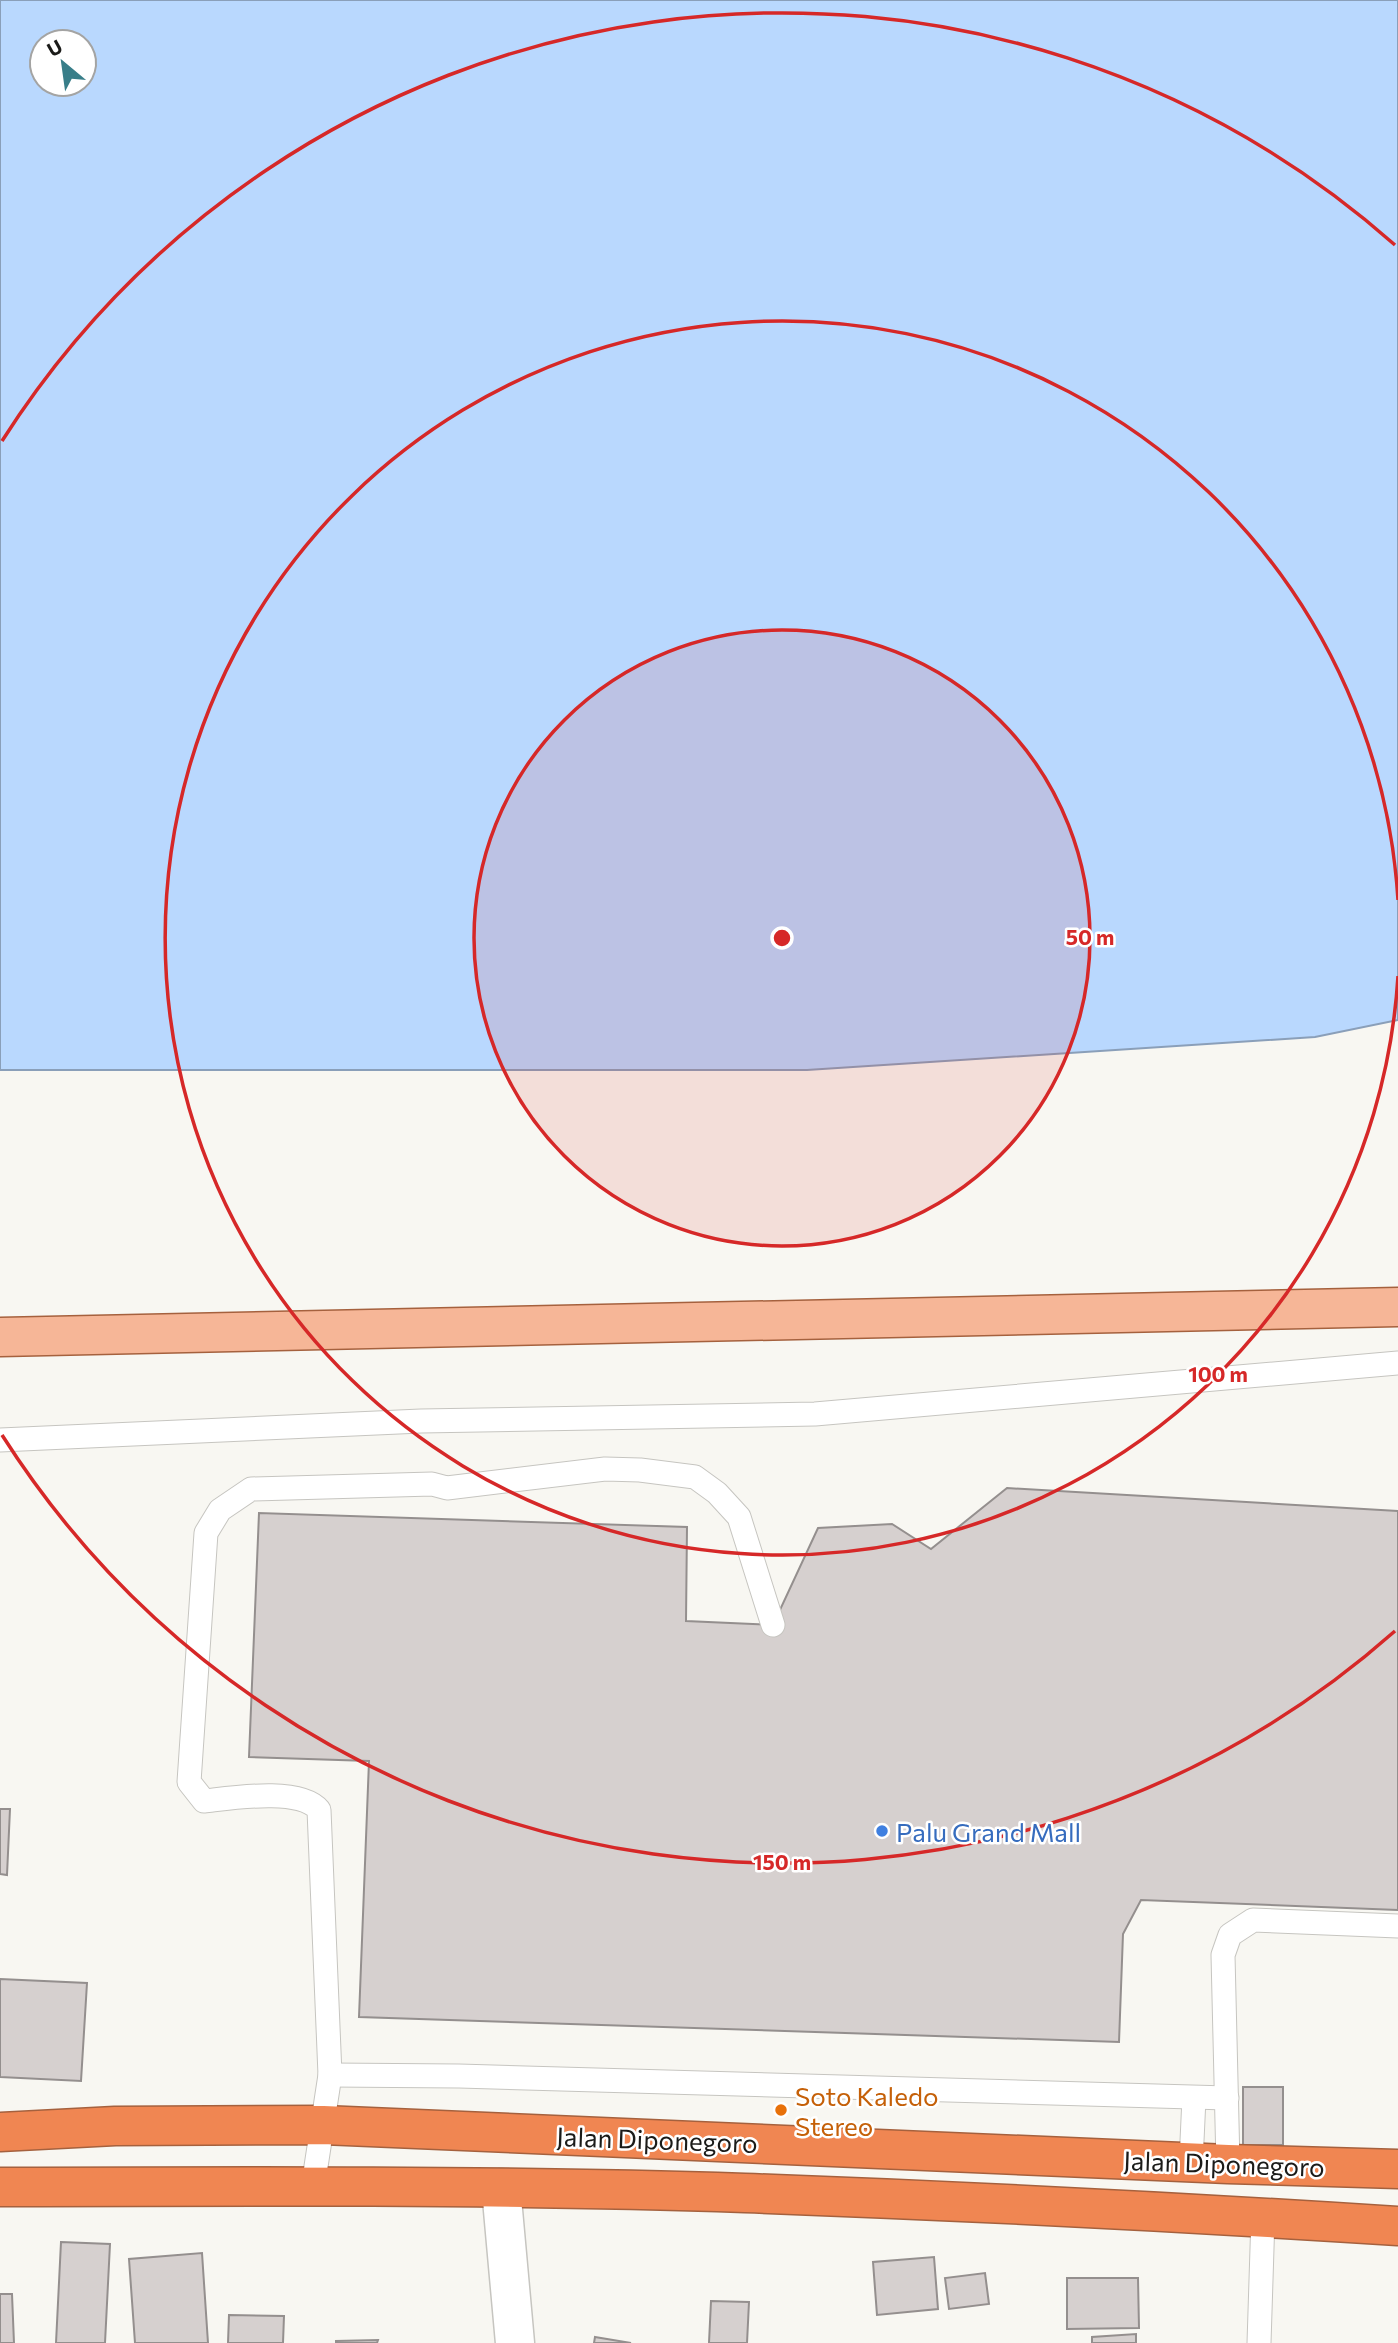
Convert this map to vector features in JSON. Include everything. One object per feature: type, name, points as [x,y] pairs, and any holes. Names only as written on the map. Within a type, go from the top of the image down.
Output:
[{"type":"highway","name":"Jalan Diponegoro","points":[[0,2132],[128,2126],[323,2125],[1398,2169]]},
{"type":"highway","name":"Jalan Diponegoro","points":[[0,2187],[313,2186],[744,2193],[1262,2217],[1398,2226]]},
{"type":"main road","points":[[0,1336],[1398,1307]]},
{"type":"street","points":[[501,2188],[515,2343]]},
{"type":"lane","points":[[0,1440],[421,1421],[815,1414],[1398,1363]]},
{"type":"lane","points":[[313,2186],[330,2075],[319,1810],[310,1801],[260,1794],[204,1801],[189,1782],[206,1533],[220,1510],[251,1489],[432,1484],[447,1488],[605,1469],[640,1470],[695,1477],[717,1493],[740,1517],[773,1625]]},
{"type":"lane","points":[[1228,2164],[1223,1955],[1230,1935],[1252,1920],[1398,1926]]},
{"type":"lane","points":[[330,2075],[1227,2098]]},
{"type":"lane","points":[[1191,2162],[1194,2098]]},
{"type":"lane","points":[[1259,2343],[1262,2217]]},
{"type":"water","points":[[0,0],[1398,0],[1398,1020],[1315,1037],[807,1070],[0,1070]]},
{"type":"building","name":"Palu Grand Mall","points":[[1007,1488],[1398,1511],[1398,1910],[1141,1900],[1123,1934],[1119,2042],[359,2017],[369,1761],[249,1757],[259,1513],[687,1527],[686,1621],[773,1625],[818,1528],[892,1524],[931,1549]]},
{"type":"building","points":[[0,1809],[10,1809],[7,1875],[0,1874]]},
{"type":"building","points":[[0,1979],[87,1983],[81,2081],[0,2077]]},
{"type":"building","points":[[1243,2087],[1283,2087],[1283,2145],[1243,2145]]},
{"type":"building","points":[[61,2242],[110,2244],[105,2343],[56,2343]]},
{"type":"building","points":[[202,2253],[208,2343],[135,2343],[129,2259]]},
{"type":"building","points":[[934,2257],[938,2309],[877,2315],[873,2262]]},
{"type":"building","points":[[985,2273],[989,2304],[949,2309],[945,2278]]},
{"type":"building","points":[[1067,2278],[1138,2278],[1139,2328],[1067,2329]]},
{"type":"building","points":[[0,2294],[12,2294],[14,2343],[0,2343]]},
{"type":"building","points":[[711,2301],[749,2302],[747,2343],[709,2343]]},
{"type":"building","points":[[229,2315],[284,2316],[283,2343],[228,2343]]},
{"type":"building","points":[[1136,2334],[1136,2343],[1092,2343],[1092,2337]]},
{"type":"building","points":[[595,2337],[631,2343],[594,2343]]},
{"type":"building","points":[[378,2340],[377,2343],[336,2343],[336,2341]]},
{"type":"place","name":"Palu Grand Mall","points":[[882,1831]]},
{"type":"place","name":"Soto Kaledo Stereo","points":[[781,2110]]}]
